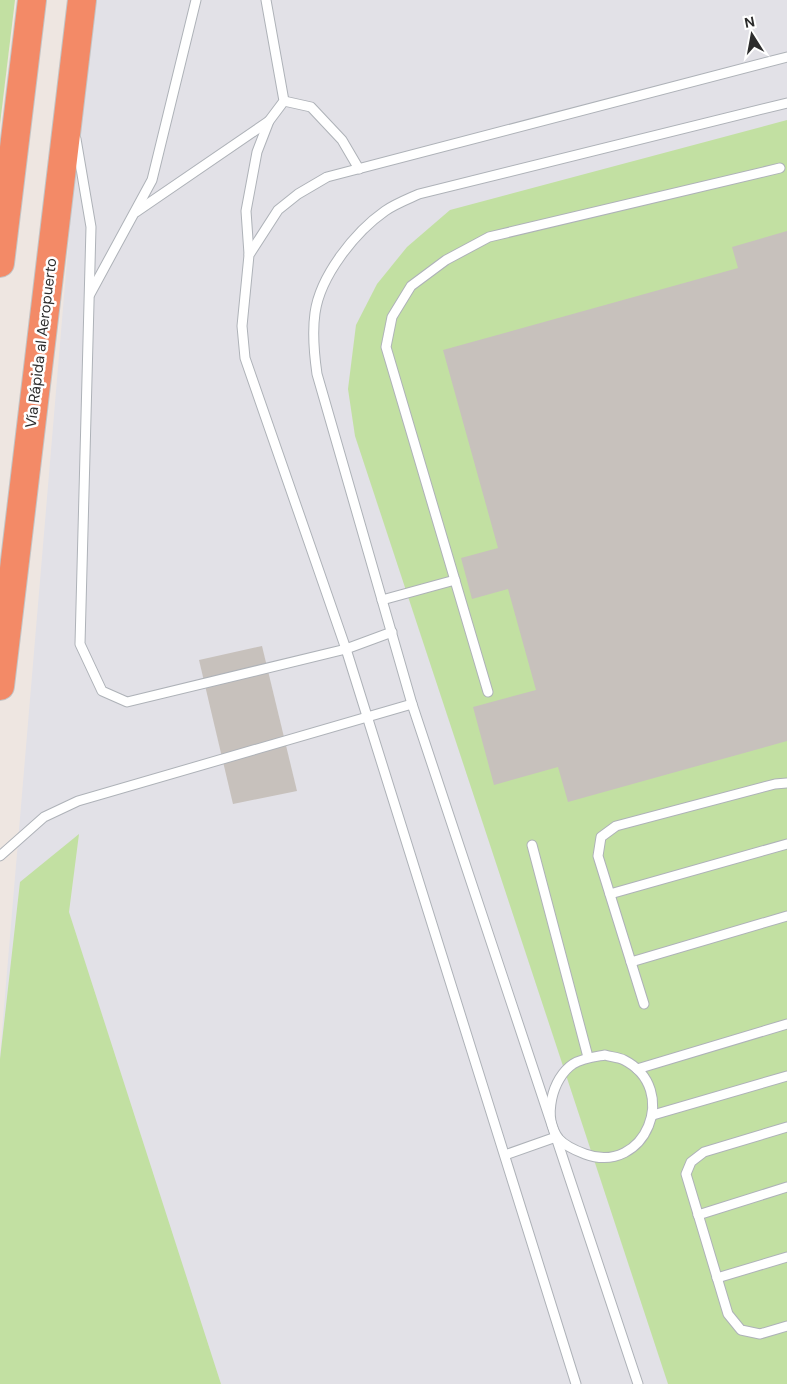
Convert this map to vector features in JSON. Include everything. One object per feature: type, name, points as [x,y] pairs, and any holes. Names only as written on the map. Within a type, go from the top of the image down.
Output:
[{"type":"highway","points":[[0,263],[32,0]]},
{"type":"highway","name":"Vía Rápida al Aeropuerto","points":[[0,686],[82,0]]},
{"type":"lane","points":[[88,296],[152,180],[196,0]]},
{"type":"lane","points":[[266,0],[284,101],[269,121],[257,152],[246,211],[250,255],[242,326],[245,358],[346,649],[576,1384]]},
{"type":"lane","points":[[250,255],[278,210],[298,194],[327,177],[787,57]]},
{"type":"lane","points":[[70,101],[91,227],[80,644],[102,691],[127,702],[346,649],[392,632]]},
{"type":"lane","points":[[284,101],[311,107],[342,140],[359,169]]},
{"type":"lane","points":[[638,1384],[412,704],[317,374],[313,343],[315,312],[322,287],[334,265],[350,244],[367,225],[386,210],[419,194],[787,103]]},
{"type":"lane","points":[[134,214],[269,121]]},
{"type":"lane","points":[[488,692],[386,348],[392,317],[411,286],[446,260],[489,237],[780,168]]},
{"type":"lane","points":[[382,600],[455,580]]},
{"type":"lane","points":[[0,856],[44,817],[78,801],[412,704]]},
{"type":"lane","points":[[644,1004],[598,856],[601,836],[616,826],[775,784],[787,783]]},
{"type":"lane","points":[[610,894],[787,844]]},
{"type":"lane","points":[[532,845],[588,1057]]},
{"type":"lane","points":[[631,962],[787,916]]},
{"type":"lane","points":[[637,1068],[787,1024]]},
{"type":"lane","points":[[605,1055],[622,1059],[637,1068],[648,1082],[653,1099],[653,1115],[647,1130],[637,1143],[624,1153],[608,1157],[592,1156],[576,1151],[560,1140],[552,1128],[553,1092],[560,1077],[572,1065],[588,1057],[605,1055]]},
{"type":"lane","points":[[653,1115],[787,1076]]},
{"type":"lane","points":[[787,1127],[704,1152],[691,1162],[686,1174],[728,1314],[741,1330],[760,1334],[787,1326]]},
{"type":"lane","points":[[504,1155],[556,1138]]},
{"type":"lane","points":[[698,1215],[787,1187]]},
{"type":"lane","points":[[717,1278],[787,1257]]},
{"type":"shaded area","points":[[89,0],[787,0],[787,1384],[0,1384],[0,1055]]},
{"type":"green space","points":[[0,0],[15,0],[0,124]]},
{"type":"green space","points":[[787,120],[787,1384],[668,1384],[355,436],[348,389],[356,325],[377,284],[407,247],[450,210]]},
{"type":"green space","points":[[79,834],[69,912],[221,1384],[0,1384],[0,1059],[20,882]]},
{"type":"building","points":[[787,231],[787,741],[568,802],[558,767],[494,785],[473,707],[536,690],[508,589],[472,599],[461,558],[498,548],[443,350],[738,268],[732,247]]},
{"type":"building","points":[[262,646],[297,791],[233,804],[199,660]]}]
